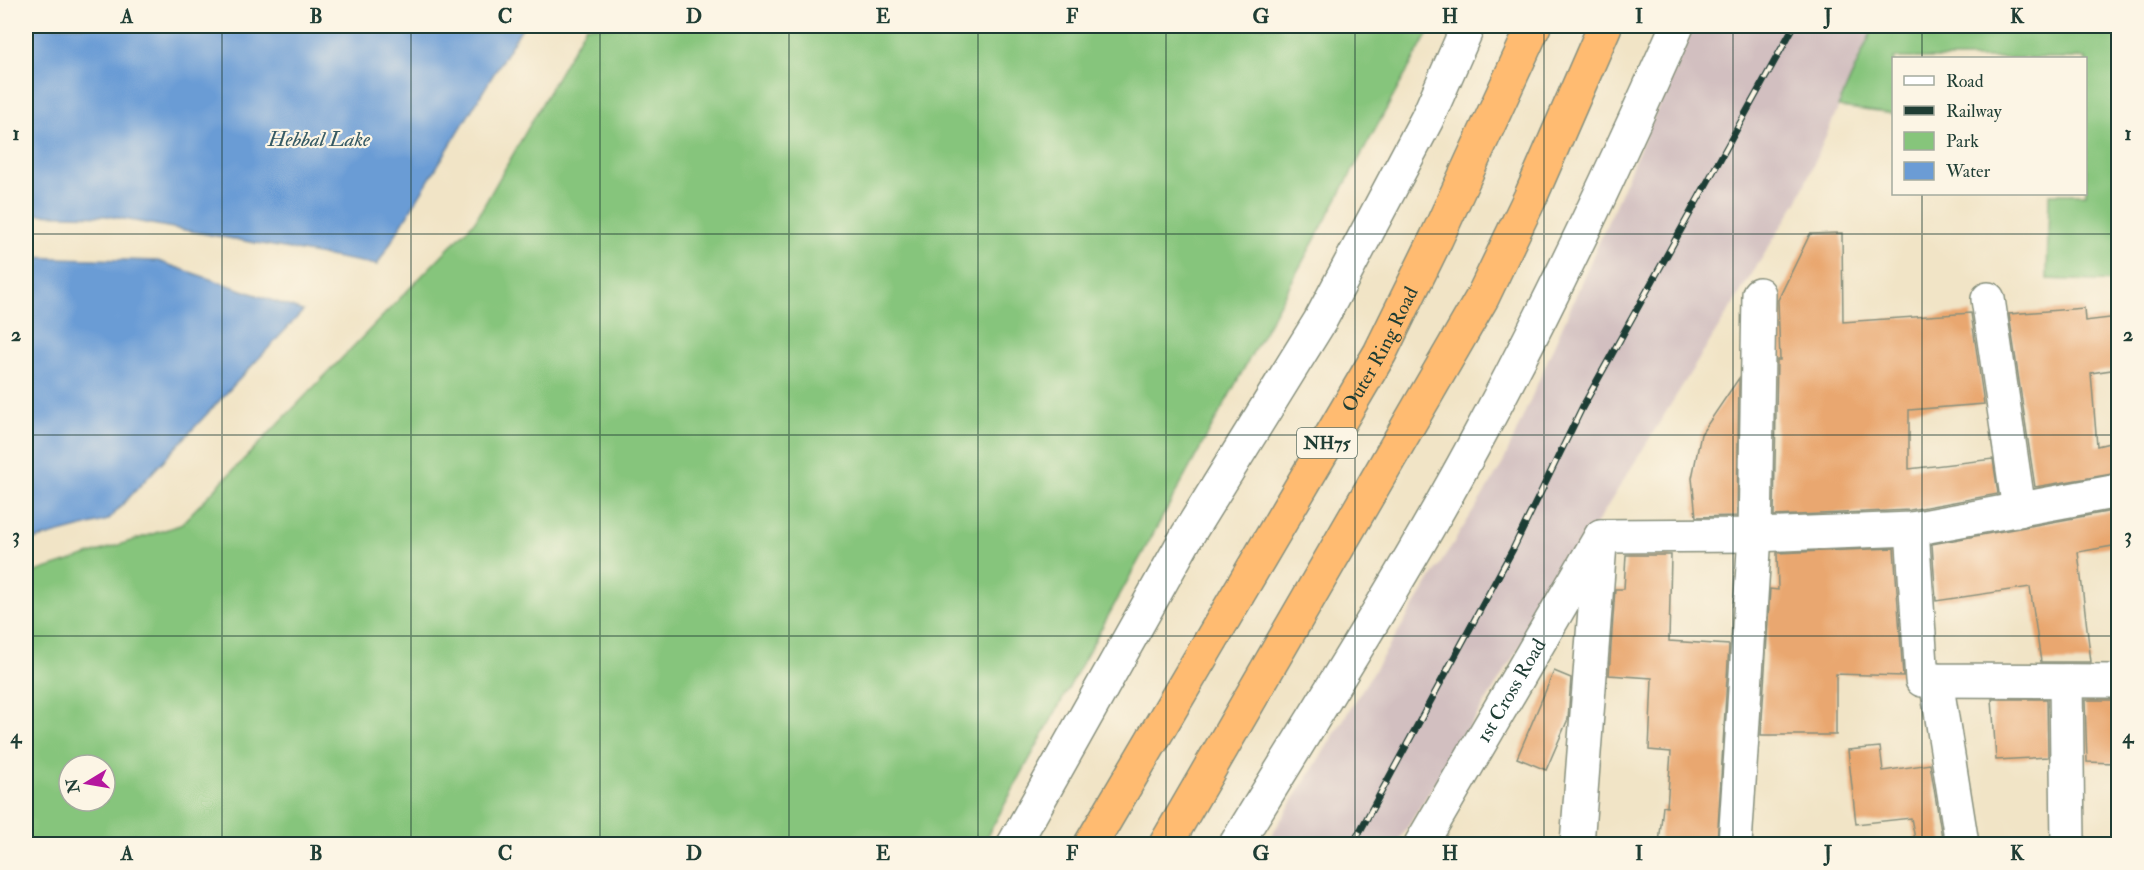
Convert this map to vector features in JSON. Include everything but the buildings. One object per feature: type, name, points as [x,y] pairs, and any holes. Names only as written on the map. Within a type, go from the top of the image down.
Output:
[{"type":"highway","name":"Outer Ring Road","points":[[1091,844],[1380,353],[1436,239],[1533,26]]},
{"type":"highway","name":"NH75","points":[[1166,844],[1482,298],[1530,198],[1605,26]]},
{"type":"street","points":[[1014,844],[1187,536],[1320,321],[1427,119],[1468,26]]},
{"type":"street","points":[[1236,844],[1472,449],[1542,317],[1613,172],[1677,26]]},
{"type":"street","points":[[1735,844],[1755,535],[1759,294]]},
{"type":"street","points":[[1988,299],[2019,510]]},
{"type":"street","points":[[1577,844],[1601,536],[1755,535],[1912,529],[2118,491]]},
{"type":"street","points":[[1912,529],[1922,680],[2118,681]]},
{"type":"street","name":"1st Cross Road","points":[[1421,844],[1601,536]]},
{"type":"street","points":[[1936,680],[1962,844]]},
{"type":"street","points":[[2066,681],[2068,844]]},
{"type":"shaded area","points":[[1693,26],[1874,26],[1798,200],[1397,844],[1266,844],[1502,465]]},
{"type":"green space","points":[[586,26],[1432,26],[983,844],[26,844],[26,575],[180,525],[475,221]]},
{"type":"green space","points":[[1874,26],[2118,26],[2118,282],[2047,279],[2049,195],[2087,195],[2087,57],[1892,57],[1892,114],[1838,107]]},
{"type":"water","name":"Hebbal Lake","points":[[26,26],[523,26],[377,265],[107,216],[26,214]]},
{"type":"water","points":[[26,257],[158,261],[303,311],[108,520],[26,542]]},
{"type":"railway","points":[[1353,844],[1513,549],[1582,408],[1794,26]]}]
